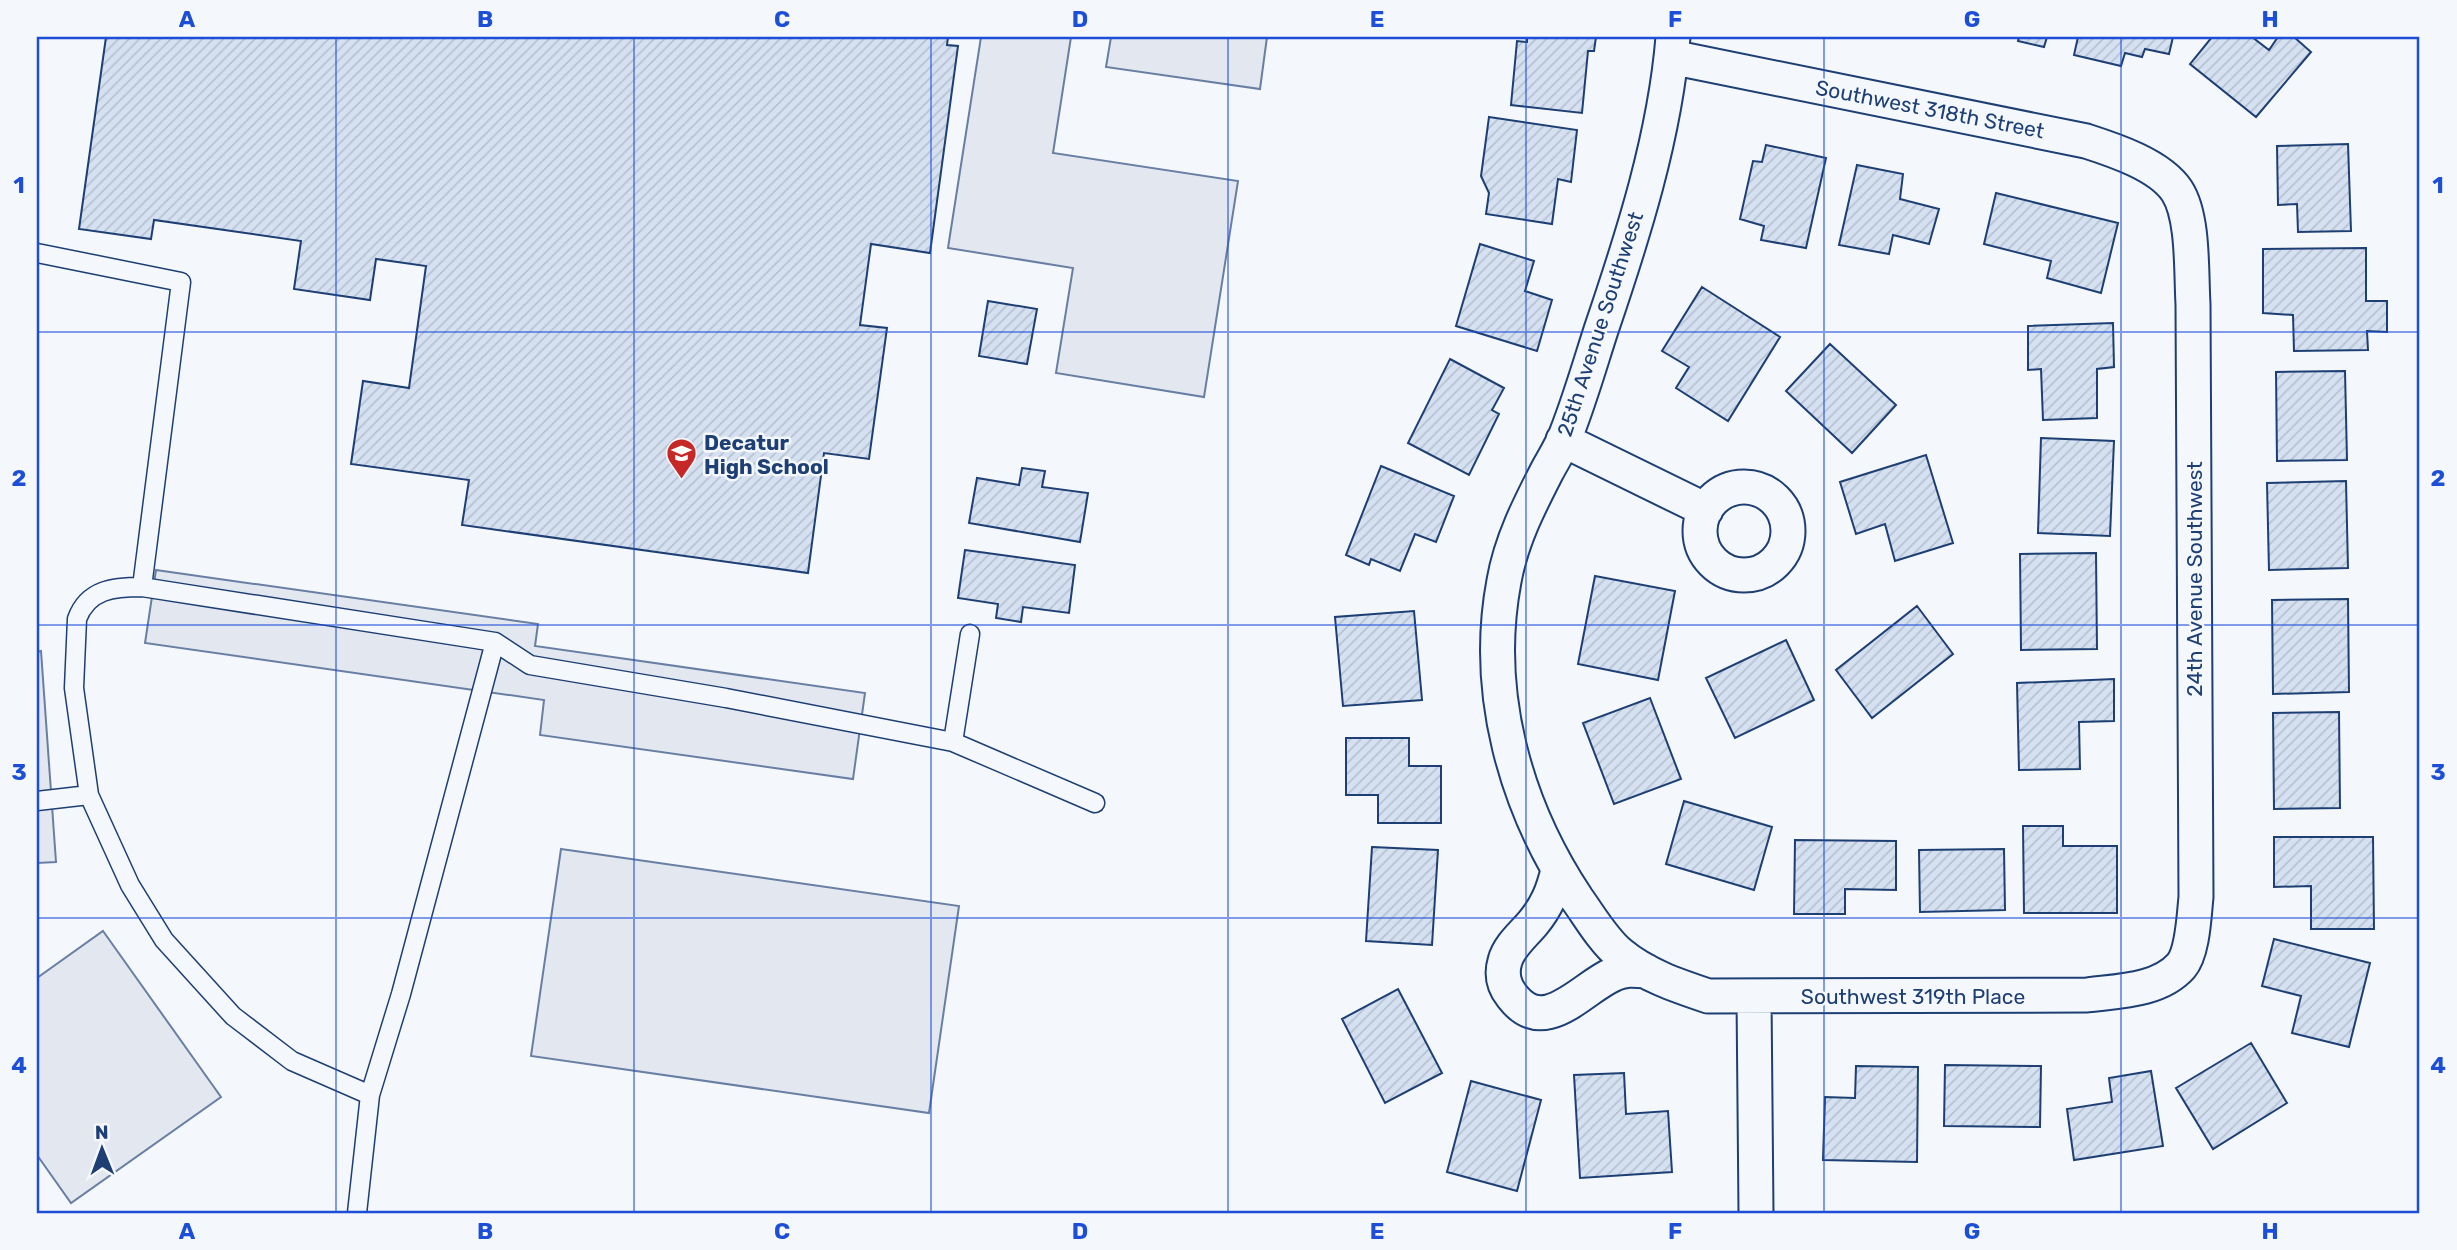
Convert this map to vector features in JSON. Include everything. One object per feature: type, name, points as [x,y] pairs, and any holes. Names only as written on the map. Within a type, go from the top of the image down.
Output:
[{"type":"street","name":"Southwest 318th Street","points":[[1672,47],[2086,141],[2129,157],[2155,172],[2176,190]]},
{"type":"street","name":"25th Avenue Southwest","points":[[1590,918],[1558,870],[1523,793],[1510,754],[1497,663],[1504,582],[1521,522],[1563,440],[1629,248],[1651,159],[1672,47]]},
{"type":"street","name":"24th Avenue Southwest","points":[[2176,190],[2184,208],[2187,227],[2193,304],[2196,858],[2194,921],[2180,967]]},
{"type":"street","points":[[1563,440],[1706,510]]},
{"type":"street","points":[[1558,870],[1551,897],[1505,959],[1503,971],[1506,988],[1515,1000],[1531,1011],[1546,1013],[1564,1006],[1616,973],[1628,969],[1646,971]]},
{"type":"street","name":"Southwest 319th Place","points":[[1590,918],[1619,953],[1646,971],[1708,996],[2087,995],[2144,987],[2180,967]]},
{"type":"street","points":[[1754,997],[1756,1213]]},
{"type":"lane","points":[[37,253],[181,282],[142,587]]},
{"type":"lane","points":[[370,1095],[292,1061],[233,1016],[164,940],[130,885],[89,795],[74,688],[77,619],[80,609],[91,597],[106,589],[142,587],[495,642],[530,666],[726,698],[953,742],[1095,803]]},
{"type":"lane","points":[[953,742],[970,634]]},
{"type":"lane","points":[[357,1213],[370,1095],[401,994],[495,642]]},
{"type":"lane","points":[[37,801],[89,795]]},
{"type":"shaded area","points":[[981,37],[1071,37],[1053,153],[1238,181],[1204,397],[1056,373],[1073,268],[948,248]]},
{"type":"shaded area","points":[[1111,37],[1267,37],[1260,89],[1106,67]]},
{"type":"shaded area","points":[[156,570],[538,624],[535,646],[865,693],[853,779],[540,735],[544,700],[145,643]]},
{"type":"shaded area","points":[[41,651],[56,862],[37,863],[37,652]]},
{"type":"shaded area","points":[[561,849],[959,906],[929,1113],[531,1056]]},
{"type":"shaded area","points":[[103,931],[221,1097],[71,1203],[37,1155],[37,978]]},
{"type":"building","points":[[106,37],[948,37],[947,45],[958,46],[930,253],[871,244],[860,325],[887,328],[869,459],[824,453],[808,573],[462,525],[469,480],[351,464],[363,381],[409,388],[426,266],[376,259],[370,300],[294,289],[301,241],[154,220],[151,239],[79,229]]},
{"type":"building","points":[[1527,37],[1596,37],[1594,51],[1588,51],[1582,113],[1511,105],[1517,41],[1527,42]]},
{"type":"building","points":[[2019,37],[2047,37],[2044,47],[2018,41]]},
{"type":"building","points":[[2078,37],[2173,37],[2169,54],[2145,49],[2142,57],[2125,53],[2121,66],[2074,55]]},
{"type":"building","points":[[2212,37],[2252,37],[2269,50],[2278,37],[2294,37],[2311,52],[2256,117],[2190,64]]},
{"type":"building","points":[[1489,117],[1577,130],[1571,182],[1558,179],[1552,224],[1486,214],[1489,193],[1481,176]]},
{"type":"building","points":[[2348,144],[2351,231],[2298,232],[2297,204],[2278,205],[2277,146]]},
{"type":"building","points":[[1766,145],[1826,158],[1806,248],[1761,240],[1764,226],[1740,219],[1753,161],[1762,162]]},
{"type":"building","points":[[1857,165],[1903,174],[1900,199],[1939,209],[1929,244],[1893,235],[1889,254],[1839,245]]},
{"type":"building","points":[[1996,193],[2118,223],[2101,293],[2047,278],[2051,261],[1984,244]]},
{"type":"building","points":[[1480,244],[1534,261],[1525,291],[1552,300],[1537,351],[1456,326]]},
{"type":"building","points":[[2366,248],[2366,301],[2387,301],[2387,332],[2367,331],[2368,350],[2294,351],[2293,315],[2263,313],[2263,249]]},
{"type":"building","points":[[1702,287],[1780,337],[1728,421],[1676,388],[1689,367],[1662,351]]},
{"type":"building","points":[[988,301],[1037,309],[1027,364],[979,356]]},
{"type":"building","points":[[2113,323],[2114,367],[2097,369],[2097,418],[2043,420],[2041,369],[2028,370],[2028,326]]},
{"type":"building","points":[[1830,344],[1896,405],[1852,453],[1786,391]]},
{"type":"building","points":[[1450,359],[1504,388],[1492,410],[1499,414],[1469,475],[1408,443]]},
{"type":"building","points":[[2345,371],[2347,460],[2277,461],[2276,372]]},
{"type":"building","points":[[2041,438],[2114,441],[2110,536],[2038,533]]},
{"type":"building","points":[[1926,455],[1953,543],[1895,561],[1885,524],[1856,534],[1840,482]]},
{"type":"building","points":[[1381,466],[1454,496],[1436,542],[1415,534],[1400,571],[1371,559],[1369,565],[1346,555]]},
{"type":"building","points":[[1022,468],[1045,471],[1042,487],[1088,493],[1080,542],[969,523],[977,478],[1019,485]]},
{"type":"building","points":[[2346,481],[2348,568],[2269,570],[2267,483]]},
{"type":"building","points":[[965,550],[1075,565],[1069,613],[1023,607],[1021,622],[996,618],[998,604],[958,598]]},
{"type":"building","points":[[2096,553],[2097,649],[2021,650],[2020,554]]},
{"type":"building","points":[[1595,576],[1675,591],[1658,680],[1578,664]]},
{"type":"building","points":[[2348,599],[2349,692],[2273,694],[2272,600]]},
{"type":"building","points":[[1917,606],[1953,654],[1872,718],[1836,670]]},
{"type":"building","points":[[1414,611],[1422,700],[1343,706],[1335,617]]},
{"type":"building","points":[[1786,640],[1814,700],[1735,738],[1706,678]]},
{"type":"building","points":[[2114,679],[2114,721],[2079,722],[2080,769],[2019,770],[2017,683]]},
{"type":"building","points":[[1650,698],[1681,779],[1614,804],[1583,723]]},
{"type":"building","points":[[2339,712],[2340,808],[2274,809],[2273,713]]},
{"type":"building","points":[[1346,738],[1409,738],[1409,766],[1441,766],[1441,823],[1378,823],[1378,795],[1346,795]]},
{"type":"building","points":[[1684,801],[1772,827],[1754,890],[1666,864]]},
{"type":"building","points":[[2023,826],[2063,826],[2063,846],[2117,846],[2117,913],[2024,913]]},
{"type":"building","points":[[2274,837],[2373,837],[2374,929],[2311,929],[2311,886],[2274,887]]},
{"type":"building","points":[[1795,840],[1896,841],[1896,890],[1845,889],[1845,914],[1794,914]]},
{"type":"building","points":[[1372,847],[1438,850],[1432,945],[1366,941]]},
{"type":"building","points":[[2004,849],[2005,910],[1920,912],[1919,850]]},
{"type":"building","points":[[2274,939],[2370,963],[2349,1047],[2292,1033],[2301,996],[2262,986]]},
{"type":"building","points":[[1398,989],[1442,1073],[1385,1103],[1342,1019]]},
{"type":"building","points":[[2251,1043],[2287,1103],[2213,1149],[2176,1088]]},
{"type":"building","points":[[1945,1065],[2041,1066],[2040,1127],[1944,1126]]},
{"type":"building","points":[[1856,1066],[1918,1067],[1917,1162],[1823,1160],[1825,1097],[1855,1098]]},
{"type":"building","points":[[2151,1071],[2163,1146],[2074,1160],[2067,1109],[2112,1102],[2109,1078]]},
{"type":"building","points":[[1624,1073],[1626,1114],[1668,1111],[1672,1172],[1580,1178],[1574,1075]]},
{"type":"building","points":[[1471,1081],[1541,1100],[1517,1191],[1447,1172]]},
{"type":"place","name":"Decatur High School","points":[[681,481]]}]
